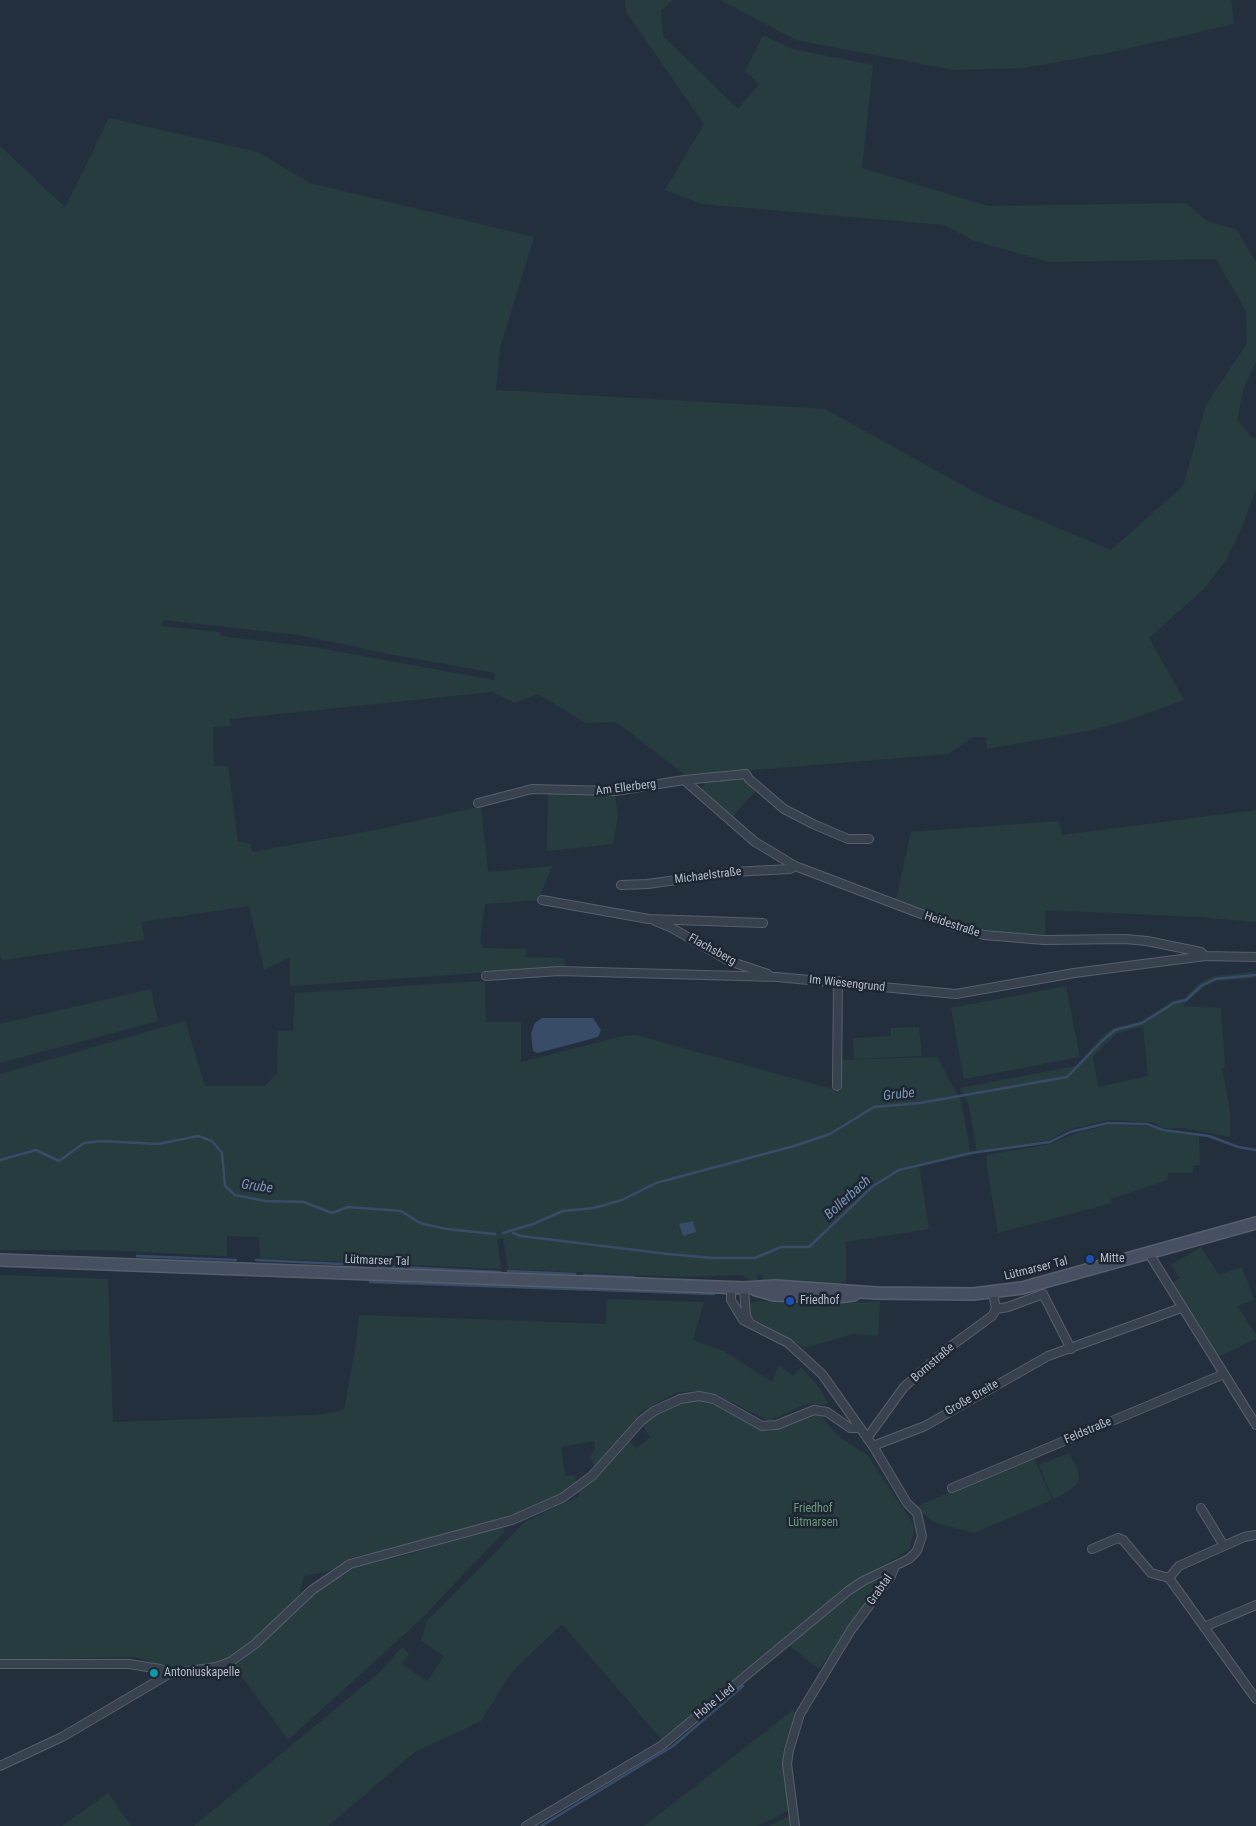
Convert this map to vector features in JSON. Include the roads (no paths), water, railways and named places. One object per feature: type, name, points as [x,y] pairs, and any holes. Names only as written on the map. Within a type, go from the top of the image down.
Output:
[{"type":"main road","name":"Lütmarser Tal","points":[[0,1260],[748,1288],[774,1295],[792,1296],[837,1297],[876,1293],[993,1293],[1048,1281],[1256,1223]]},
{"type":"street","name":"Am Ellerberg","points":[[478,803],[532,789],[615,791],[684,780],[746,774],[749,779],[784,809],[812,824],[848,839],[869,839]]},
{"type":"street","name":"Heidestraße","points":[[684,780],[755,842],[795,866],[953,926],[984,935],[1044,940],[1125,939],[1201,952],[1205,956],[1255,960]]},
{"type":"street","name":"Michaelstraße","points":[[621,885],[648,884],[732,872],[790,869],[795,866]]},
{"type":"street","name":"Flachsberg","points":[[542,900],[649,919],[763,923]]},
{"type":"street","name":"Flachsberg","points":[[649,919],[672,928],[729,961],[777,977]]},
{"type":"street","name":"Im Wiesengrund","points":[[486,976],[559,971],[777,977],[838,981],[956,994],[1074,972],[1205,956]]},
{"type":"street","points":[[837,1086],[838,981]]},
{"type":"street","points":[[1148,1252],[1181,1308],[1256,1425]]},
{"type":"street","name":"Grabtal","points":[[731,1288],[732,1300],[737,1313],[750,1324],[788,1343],[822,1374],[873,1446],[902,1495],[917,1513],[921,1526],[922,1536],[917,1551],[895,1566],[891,1576],[851,1630],[800,1714],[788,1750],[787,1764],[795,1826]]},
{"type":"street","points":[[748,1288],[746,1316],[750,1324]]},
{"type":"street","points":[[993,1293],[996,1309],[1008,1307],[1043,1294],[1071,1349]]},
{"type":"street","name":"Große Breite","points":[[873,1446],[925,1426],[1048,1356],[1181,1308]]},
{"type":"street","name":"Bornstraße","points":[[867,1438],[904,1387],[947,1349],[992,1316],[996,1309]]},
{"type":"street","name":"Feldstraße","points":[[952,1488],[1224,1374]]},
{"type":"street","points":[[0,1766],[62,1737],[169,1674],[216,1667],[230,1662],[255,1644],[312,1590],[350,1564],[512,1520],[562,1498],[592,1476],[641,1422],[654,1411],[680,1399],[699,1396],[714,1399],[762,1426],[777,1425],[814,1410],[827,1412],[850,1428],[859,1428]]},
{"type":"street","points":[[1201,1508],[1224,1546]]},
{"type":"street","points":[[1169,1578],[1179,1566],[1244,1537],[1256,1535]]},
{"type":"street","points":[[1092,1549],[1118,1538],[1123,1540],[1151,1573],[1169,1578],[1256,1699]]},
{"type":"street","name":"Hohe Lied","points":[[526,1826],[661,1746],[848,1591],[895,1566]]},
{"type":"street","points":[[1204,1628],[1256,1605]]},
{"type":"street","points":[[0,1664],[129,1664],[160,1669],[169,1674]]},
{"type":"water","points":[[542,1018],[593,1018],[601,1030],[598,1037],[538,1053],[533,1051],[531,1033],[535,1023]]},
{"type":"water","points":[[693,1221],[696,1232],[683,1236],[679,1224]]},
{"type":"waterway","name":"Grube","points":[[503,1233],[533,1224],[563,1211],[594,1208],[622,1200],[656,1183],[794,1146],[830,1134],[874,1107],[920,1103],[1067,1077],[1115,1030],[1142,1023],[1174,1003],[1186,1000],[1201,986],[1215,979],[1256,975]]},
{"type":"waterway","name":"Bollerbach","points":[[513,1233],[521,1236],[668,1254],[713,1258],[755,1258],[781,1247],[809,1247],[873,1186],[899,1170],[971,1153],[1050,1142],[1070,1132],[1108,1123],[1147,1124],[1163,1130],[1209,1136],[1238,1147],[1256,1150]]},
{"type":"waterway","name":"Grube","points":[[0,1160],[36,1150],[59,1161],[84,1143],[101,1141],[158,1144],[198,1136],[212,1141],[222,1153],[225,1186],[235,1195],[265,1201],[304,1202],[332,1213],[348,1207],[401,1211],[420,1223],[446,1229],[495,1234]]},
{"type":"waterway","points":[[137,1256],[236,1260]]},
{"type":"waterway","points":[[256,1260],[363,1265]]},
{"type":"waterway","points":[[378,1266],[500,1272]]},
{"type":"waterway","points":[[508,1271],[575,1274]]},
{"type":"waterway","points":[[584,1275],[634,1277]]},
{"type":"waterway","points":[[370,1282],[714,1294]]},
{"type":"waterway","points":[[541,1826],[673,1746],[743,1686]]},
{"type":"place","name":"Mitte","points":[[1090,1259]]},
{"type":"place","name":"Friedhof","points":[[790,1301]]},
{"type":"place","name":"Antoniuskapelle","points":[[154,1673]]},
{"type":"park label","name":"Friedhof Lütmarsen","points":[[813,1516]]}]
